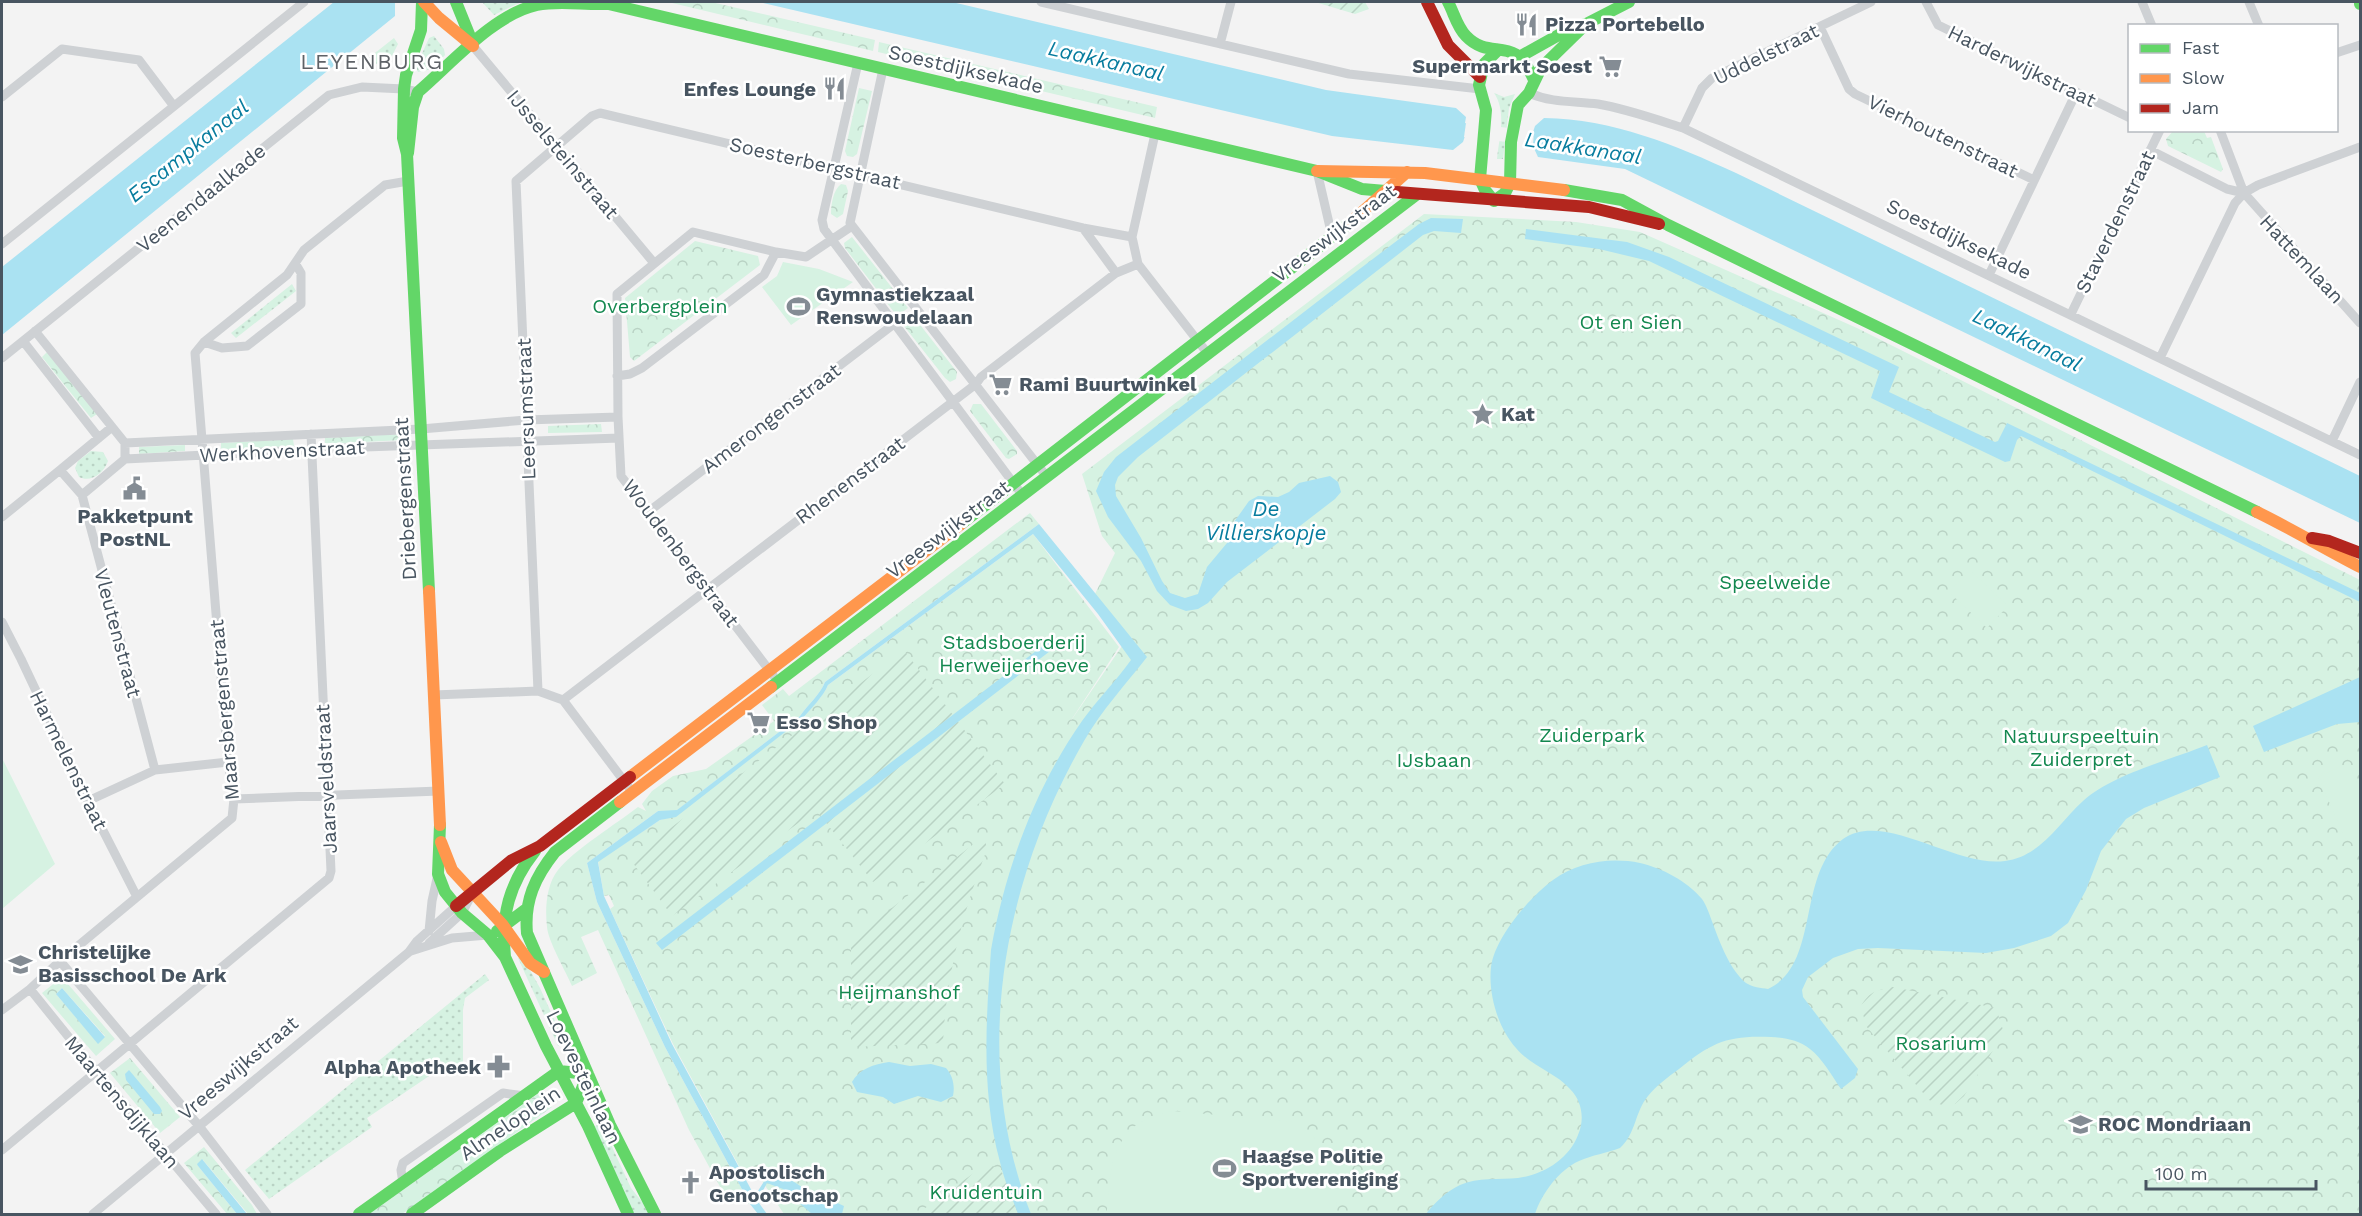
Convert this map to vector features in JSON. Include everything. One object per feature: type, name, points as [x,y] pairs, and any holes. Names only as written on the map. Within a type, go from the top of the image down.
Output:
[{"type":"main road","points":[[423,2],[473,46]]},
{"type":"main road","name":"Driebergenstraat","points":[[408,154],[403,138],[404,89],[406,75],[421,30],[423,2]]},
{"type":"main road","points":[[456,2],[473,46]]},
{"type":"main road","points":[[1427,2],[1448,45],[1481,88]]},
{"type":"main road","points":[[1448,2],[1466,36],[1479,45],[1498,50],[1510,50],[1521,56],[1530,68],[1534,80]]},
{"type":"main road","points":[[1521,56],[1573,27],[1586,24],[1629,2]]},
{"type":"main road","name":"Soestdijksekade","points":[[473,46],[517,11],[537,5],[603,3],[1317,171],[1353,187],[1416,195],[1589,207],[1668,225]]},
{"type":"main road","points":[[1498,50],[1484,64],[1481,88],[1486,110],[1479,178],[1494,201],[1505,193],[1510,183],[1511,142],[1516,112],[1540,68],[1586,24]]},
{"type":"main road","points":[[418,92],[473,46]]},
{"type":"main road","name":"Driebergenstraat","points":[[418,92],[413,103],[408,181],[441,842],[452,870],[503,927],[530,963],[544,972]]},
{"type":"main road","name":"Soestdijksekade","points":[[1317,171],[1364,169],[1479,178],[1603,195],[1622,200],[1668,225],[2308,537],[2323,548],[2361,567]]},
{"type":"main road","name":"Vreeswijkstraat","points":[[505,957],[503,927],[508,895],[521,868],[540,846],[623,780],[1198,341],[1388,192],[1407,172]]},
{"type":"main road","name":"Vreeswijkstraat","points":[[544,972],[527,933],[525,910],[532,885],[555,852],[1416,195]]},
{"type":"main road","name":"Soestdijksekade","points":[[2308,537],[2329,541],[2361,553]]},
{"type":"main road","name":"Driebergenstraat","points":[[438,874],[438,852],[441,842]]},
{"type":"main road","name":"Vreeswijkstraat","points":[[459,910],[472,893],[512,860],[540,846]]},
{"type":"main road","points":[[438,874],[445,892],[459,910],[488,935],[505,957]]},
{"type":"main road","name":"Vreeswijkstraat","points":[[488,935],[525,910]]},
{"type":"main road","name":"Loevesteinlaan","points":[[505,957],[628,1215]]},
{"type":"main road","name":"Loevesteinlaan","points":[[544,972],[627,1162],[655,1215]]},
{"type":"main road","name":"Almeloplein","points":[[359,1215],[559,1071],[588,1074],[576,1103],[500,1151],[412,1215]]},
{"type":"street","points":[[2,244],[304,2]]},
{"type":"street","points":[[1041,2],[1348,74],[1481,88]]},
{"type":"street","points":[[1221,44],[1230,2]]},
{"type":"street","name":"Uddelstraat","points":[[1683,128],[1702,88],[1712,78],[1871,2]]},
{"type":"street","name":"Harderwijkstraat","points":[[1926,2],[1938,25],[2128,117]]},
{"type":"street","points":[[2142,2],[2151,24]]},
{"type":"street","points":[[2249,2],[2258,24]]},
{"type":"street","name":"Vierhoutenstraat","points":[[1820,27],[1849,89],[1855,94],[2034,180]]},
{"type":"street","points":[[2338,53],[2361,45]]},
{"type":"street","name":"IJsselsteinstraat","points":[[473,46],[654,263]]},
{"type":"street","points":[[2,97],[62,49],[138,60],[173,105]]},
{"type":"street","points":[[858,63],[822,220],[824,229],[1023,496]]},
{"type":"street","points":[[884,69],[850,216],[852,226],[1047,477]]},
{"type":"street","name":"Veenendaalkade","points":[[2,358],[329,95],[362,87],[418,92]]},
{"type":"street","points":[[1989,275],[2076,93]]},
{"type":"street","name":"Soestdijksekade","points":[[1526,96],[1597,104],[1683,128],[2361,454]]},
{"type":"street","name":"Soesterbergstraat","points":[[557,147],[592,116],[600,113],[1083,228],[1132,237]]},
{"type":"street","name":"Staverdenstraat","points":[[2071,314],[2159,132]]},
{"type":"street","name":"Hattemlaan","points":[[2221,132],[2244,193],[2361,323]]},
{"type":"street","points":[[1155,134],[1132,237],[1138,264],[1208,354]]},
{"type":"street","name":"Leersumstraat","points":[[538,691],[516,181],[557,147]]},
{"type":"street","points":[[2160,358],[2235,203],[2244,193],[2258,185],[2361,147]]},
{"type":"street","name":"Hattemlaan","points":[[2150,150],[2227,189],[2244,193]]},
{"type":"street","name":"Vreeswijkstraat","points":[[1317,171],[1332,236]]},
{"type":"street","points":[[204,342],[286,275],[304,250],[385,185],[408,181]]},
{"type":"street","name":"Woudenbergstraat","points":[[779,682],[621,477],[617,294],[693,232],[806,257],[852,226]]},
{"type":"street","points":[[1083,228],[1116,273]]},
{"type":"street","points":[[617,376],[630,374],[642,368],[764,275],[776,252]]},
{"type":"street","points":[[204,342],[222,348],[247,346],[302,304],[301,273],[295,263]]},
{"type":"street","name":"Rhenenstraat","points":[[563,700],[1116,273],[1138,264]]},
{"type":"street","name":"Amerongenstraat","points":[[648,512],[894,324]]},
{"type":"street","points":[[36,331],[125,444],[125,459],[82,495],[60,470]]},
{"type":"street","points":[[23,340],[99,438]]},
{"type":"street","name":"Maarsbergenstraat","points":[[2,1010],[30,989],[60,961],[232,818],[234,799],[228,762],[195,353],[204,342]]},
{"type":"street","points":[[2332,441],[2361,382]]},
{"type":"street","name":"Werkhovenstraat","points":[[125,444],[421,429],[526,420],[618,417]]},
{"type":"street","points":[[2,517],[112,428]]},
{"type":"street","name":"Jaarsveldstraat","points":[[2,1150],[329,878],[331,871],[311,434]]},
{"type":"street","name":"Werkhovenstraat","points":[[125,459],[619,438]]},
{"type":"street","name":"Vleutenstraat","points":[[82,495],[155,771]]},
{"type":"street","name":"Harmelenstraat","points":[[2,622],[137,897]]},
{"type":"street","points":[[434,695],[538,691],[563,700],[633,793]]},
{"type":"street","points":[[88,801],[155,771],[228,762]]},
{"type":"street","points":[[234,799],[438,791]]},
{"type":"street","points":[[429,931],[438,874]]},
{"type":"street","name":"Vreeswijkstraat","points":[[93,1215],[409,952],[429,931],[459,910]]},
{"type":"street","name":"Vreeswijkstraat","points":[[425,946],[459,910]]},
{"type":"street","name":"Vreeswijkstraat","points":[[409,952],[461,936],[488,935]]},
{"type":"street","points":[[60,961],[199,1126],[267,1215]]},
{"type":"street","name":"Maartensdijklaan","points":[[30,989],[216,1215]]},
{"type":"green space","points":[[482,2],[521,2],[494,15]]},
{"type":"green space","points":[[668,2],[711,2],[875,40],[873,51]]},
{"type":"green space","points":[[1315,2],[1365,2],[1369,9],[1355,14]]},
{"type":"green space","points":[[434,36],[444,49],[445,55],[432,69],[418,72],[416,67],[429,38]]},
{"type":"green space","points":[[394,38],[398,44],[389,62],[362,66],[361,64]]},
{"type":"green space","points":[[879,42],[1157,107],[1155,118],[878,52]]},
{"type":"green space","points":[[859,88],[872,91],[857,154],[853,157],[847,156],[845,151]]},
{"type":"green space","points":[[1494,93],[1504,97],[1515,94],[1509,108],[1503,159],[1497,159],[1501,116]]},
{"type":"green space","points":[[2172,132],[2204,132],[2207,138],[2211,137],[2223,169],[2221,172],[2168,146],[2166,139]]},
{"type":"green space","points":[[841,184],[846,185],[848,191],[843,214],[837,218],[831,214],[831,206],[834,194]]},
{"type":"green space","name":"Zuiderpark","points":[[1424,214],[1576,222],[1640,232],[1857,328],[2360,580],[2360,1214],[784,1214],[752,1166],[746,1179],[673,1044],[610,909],[614,906],[609,895],[604,896],[598,861],[660,820],[671,817],[805,716],[828,685],[1033,534],[1119,647],[1066,728],[1122,646],[1093,598],[1115,553],[1102,536],[1082,474]]},
{"type":"green space","points":[[852,237],[908,308],[897,316],[845,248],[844,243]]},
{"type":"green space","name":"Overbergplein","points":[[695,241],[758,256],[760,265],[634,361],[630,357],[625,298]]},
{"type":"green space","name":"Gymnastiekzaal Renswoudelaan","points":[[783,262],[819,269],[853,282],[791,325],[762,287],[777,276]]},
{"type":"green space","points":[[292,284],[296,291],[236,338],[231,333]]},
{"type":"green space","points":[[914,317],[957,372],[956,379],[950,382],[945,378],[904,326]]},
{"type":"green space","points":[[47,352],[97,414],[91,418],[42,357]]},
{"type":"green space","points":[[973,404],[981,404],[1017,454],[1009,459],[1006,458],[970,411]]},
{"type":"green space","points":[[601,424],[602,432],[548,433],[548,426]]},
{"type":"green space","points":[[403,434],[403,440],[325,444],[325,438]]},
{"type":"green space","points":[[293,439],[294,446],[221,450],[221,443]]},
{"type":"green space","points":[[185,445],[185,451],[139,454],[139,447]]},
{"type":"green space","points":[[91,451],[103,452],[108,461],[96,476],[84,479],[79,477],[75,468],[78,461]]},
{"type":"green space","points":[[1030,513],[1039,524],[825,682],[800,716],[676,811],[658,811],[587,863],[597,902],[665,1047],[750,1204],[729,1203],[689,1130],[598,930],[581,937],[597,973],[572,986],[548,933],[546,905],[554,876],[565,862],[638,807],[646,811],[642,804],[652,791],[673,776],[706,769],[774,721],[762,705],[783,689],[789,696]]},
{"type":"green space","points":[[1970,570],[2008,606],[1987,628],[1949,592]]},
{"type":"green space","points":[[904,650],[1005,784],[873,882],[816,810],[672,916],[630,859]]},
{"type":"green space","points":[[2,758],[55,864],[2,909]]},
{"type":"green space","points":[[2348,763],[2360,790],[2360,833],[2346,840],[2318,777]]},
{"type":"green space","name":"Heijmanshof","points":[[980,839],[985,840],[987,849],[970,896],[957,944],[948,993],[943,1043],[852,1047],[851,940]]},
{"type":"green space","points":[[522,956],[540,988],[565,1043],[558,1046],[518,958]]},
{"type":"green space","points":[[485,974],[489,980],[465,998],[463,1063],[447,1075],[441,1068],[367,1118],[372,1127],[269,1199],[245,1170]]},
{"type":"green space","points":[[62,977],[115,1039],[96,1056],[42,993]],"holes":[[[62,988],[105,1036],[98,1043],[56,994]]]},
{"type":"green space","name":"Rosarium","points":[[1893,987],[1996,1008],[2004,1033],[1964,1096],[1955,1104],[1942,1105],[1929,1100],[1866,1026],[1861,1006],[1864,1001],[1874,992]]},
{"type":"green space","points":[[130,1058],[180,1117],[160,1133],[110,1073]]},
{"type":"green space","points":[[542,1091],[552,1107],[402,1214],[369,1214]]},
{"type":"green space","name":"Haagse Politie Sportvereniging","points":[[1174,1111],[1294,1122],[1313,1136],[1332,1161],[1337,1174],[1336,1214],[1107,1214],[1113,1161],[1127,1134],[1138,1124],[1154,1116]]},
{"type":"green space","points":[[601,1123],[631,1188],[643,1203],[648,1214],[634,1214],[594,1127]]},
{"type":"green space","points":[[204,1147],[257,1214],[248,1214],[203,1160],[198,1166],[237,1214],[227,1214],[184,1163]]},
{"type":"green space","name":"Kruidentuin","points":[[985,1165],[993,1166],[1004,1175],[1018,1214],[917,1214]]},
{"type":"water","name":"Escampkanaal","points":[[334,2],[398,2],[395,3],[395,16],[2,335],[2,267]]},
{"type":"water","name":"Laakkanaal","points":[[759,2],[952,2],[1326,90],[1456,108],[1466,117],[1465,123],[1468,124],[1533,132],[1535,126],[1544,118],[1595,123],[1643,135],[1736,173],[2360,476],[2360,523],[1625,169],[1538,157],[1532,144],[1465,136],[1463,142],[1453,150],[1332,136]]},
{"type":"water","name":"De Villierskopje","points":[[1431,218],[1463,219],[1461,233],[1434,231],[1423,235],[1138,457],[1118,477],[1115,485],[1116,496],[1141,538],[1162,581],[1170,593],[1185,598],[1198,594],[1207,567],[1227,543],[1232,525],[1249,501],[1258,496],[1278,497],[1289,492],[1299,483],[1330,476],[1338,482],[1341,492],[1335,499],[1227,582],[1208,603],[1198,609],[1186,611],[1170,605],[1157,591],[1141,561],[1108,517],[1096,491],[1104,472],[1116,457],[1357,271],[1419,224]]},
{"type":"water","points":[[1526,229],[1627,242],[1669,257],[1899,367],[1889,392],[1995,442],[1998,441],[2007,423],[2360,593],[2360,602],[2021,436],[2017,440],[2010,461],[2005,462],[1871,398],[1880,371],[1649,261],[1599,249],[1525,239]]},
{"type":"water","points":[[1039,524],[1147,657],[1106,708],[1084,741],[1056,796],[1033,853],[1015,912],[1004,973],[999,1034],[1002,1095],[1012,1155],[1031,1214],[1018,1214],[1002,1169],[994,1136],[986,1056],[991,950],[1014,860],[1036,802],[1065,747],[1082,721],[1131,660],[1098,614],[1033,534],[828,685],[803,718],[676,817],[660,820],[598,862],[604,896],[672,1044],[753,1193],[756,1194],[765,1180],[764,1174],[770,1172],[784,1176],[815,1195],[844,1206],[842,1214],[812,1214],[783,1189],[767,1183],[759,1198],[759,1203],[767,1214],[758,1214],[750,1204],[665,1047],[597,902],[587,863],[658,811],[677,810],[800,716],[825,682]]},
{"type":"water","points":[[1049,641],[1054,648],[662,950],[656,943]]},
{"type":"water","points":[[2360,677],[2360,722],[2337,724],[2264,752],[2253,726]]},
{"type":"water","points":[[2207,745],[2220,777],[2144,808],[2126,819],[2101,851],[2086,890],[2068,923],[2051,936],[2014,948],[1986,953],[1858,949],[1833,958],[1808,977],[1802,990],[1803,997],[1858,1069],[1855,1078],[1841,1089],[1819,1057],[1796,1042],[1782,1038],[1743,1037],[1721,1042],[1701,1052],[1651,1092],[1640,1108],[1629,1136],[1620,1148],[1584,1159],[1558,1176],[1542,1198],[1535,1214],[1426,1214],[1441,1198],[1467,1182],[1518,1178],[1546,1169],[1562,1158],[1574,1144],[1578,1135],[1582,1117],[1577,1099],[1564,1083],[1522,1055],[1516,1048],[1499,1021],[1491,988],[1491,967],[1499,943],[1514,919],[1553,880],[1584,865],[1606,861],[1640,863],[1674,876],[1702,899],[1726,956],[1740,978],[1751,985],[1768,989],[1785,977],[1795,960],[1803,940],[1819,874],[1828,854],[1843,839],[1860,832],[1879,831],[1986,861],[2005,861],[2017,858],[2039,846],[2083,801],[2109,783]]},
{"type":"water","points":[[62,988],[105,1037],[98,1044],[56,994]]},
{"type":"water","points":[[889,1062],[910,1066],[931,1064],[946,1068],[953,1081],[953,1096],[941,1102],[918,1096],[894,1104],[883,1097],[857,1092],[852,1082],[855,1077],[863,1070]]},
{"type":"water","points":[[129,1070],[160,1107],[162,1111],[160,1114],[154,1114],[126,1080],[125,1074]]},
{"type":"water","points":[[202,1159],[247,1214],[237,1214],[198,1166],[197,1164]]},
{"type":"pier","points":[[1466,123],[1534,131],[1533,145],[1464,137]]},
{"type":"traffic: fast","points":[[422,2],[421,30],[406,75],[404,89],[403,138],[407,154],[429,591]]},
{"type":"traffic: fast","points":[[456,2],[473,44]]},
{"type":"traffic: fast","points":[[600,2],[1317,171],[1362,189],[1397,192]]},
{"type":"traffic: fast","points":[[1448,2],[1466,36],[1476,44],[1518,56],[1534,80]]},
{"type":"traffic: fast","points":[[1521,56],[1573,27],[1586,24],[1629,2]]},
{"type":"traffic: fast","points":[[408,153],[413,107],[418,92],[489,29],[505,18],[537,5],[606,4]]},
{"type":"traffic: fast","points":[[1494,201],[1505,193],[1510,183],[1511,142],[1518,105],[1529,93],[1541,68],[1586,24]]},
{"type":"traffic: fast","points":[[1494,201],[1480,179],[1486,110],[1479,85],[1484,64],[1498,50]]},
{"type":"traffic: fast","points":[[1564,190],[1622,200],[1668,225],[2257,512]]},
{"type":"traffic: fast","points":[[771,687],[1416,195]]},
{"type":"traffic: fast","points":[[961,524],[1351,222]]},
{"type":"traffic: fast","points":[[620,802],[555,852],[548,861],[529,900],[527,933],[610,1125],[655,1214]]},
{"type":"traffic: fast","points":[[440,825],[438,874],[445,892],[462,913],[488,935],[505,957],[546,1046],[588,1126],[628,1214]]},
{"type":"traffic: fast","points":[[505,957],[504,927],[509,901],[519,876],[535,851]]},
{"type":"traffic: fast","points":[[497,931],[525,910]]},
{"type":"traffic: fast","points":[[359,1214],[559,1071],[588,1074]]},
{"type":"traffic: fast","points":[[412,1214],[500,1151],[576,1103],[588,1074]]},
{"type":"traffic: slow","points":[[424,2],[439,18],[473,46]]},
{"type":"traffic: slow","points":[[1317,171],[1425,173],[1564,190]]},
{"type":"traffic: slow","points":[[1351,222],[1407,172]]},
{"type":"traffic: slow","points":[[2257,512],[2360,567]]},
{"type":"traffic: slow","points":[[630,777],[961,524]]},
{"type":"traffic: slow","points":[[429,591],[440,825]]},
{"type":"traffic: slow","points":[[620,802],[771,687]]},
{"type":"traffic: slow","points":[[441,842],[452,870],[502,924],[530,963],[544,972]]},
{"type":"traffic: jam","points":[[1427,2],[1448,45],[1480,77]]},
{"type":"traffic: jam","points":[[1397,192],[1589,207],[1659,224]]},
{"type":"traffic: jam","points":[[2312,538],[2329,541],[2360,553]]},
{"type":"traffic: jam","points":[[456,906],[512,860],[540,846],[630,777]]},
{"type":"place","name":"Pizza Portebello","points":[[1527,24]]},
{"type":"place","name":"Supermarkt Soest","points":[[1610,66]]},
{"type":"place","name":"Enfes Lounge","points":[[834,89]]},
{"type":"place","name":"Gymnastiekzaal Renswoudelaan","points":[[798,306]]},
{"type":"place","name":"Rami Buurtwinkel","points":[[1001,384]]},
{"type":"place","name":"Kat","points":[[1483,414]]},
{"type":"place","name":"Pakketpunt PostNL","points":[[135,489]]},
{"type":"place","name":"Esso Shop","points":[[758,722]]},
{"type":"place","name":"Christelijke Basisschool De Ark","points":[[20,964]]},
{"type":"place","name":"Alpha Apotheek","points":[[499,1067]]},
{"type":"place","name":"ROC Mondriaan","points":[[2080,1124]]},
{"type":"place","name":"Haagse Politie Sportvereniging","points":[[1224,1168]]},
{"type":"place","name":"Apostolisch Genootschap","points":[[691,1183]]},
{"type":"district","name":"LEYENBURG","points":[[372,61]]},
{"type":"park label","name":"Ot en Sien","points":[[1631,322]]},
{"type":"park label","name":"Speelweide","points":[[1775,582]]},
{"type":"park label","name":"Stadsboerderij Herweijerhoeve","points":[[1014,654]]},
{"type":"park label","name":"Natuurspeeltuin Zuiderpret","points":[[2081,748]]},
{"type":"park label","name":"IJsbaan","points":[[1434,760]]}]
